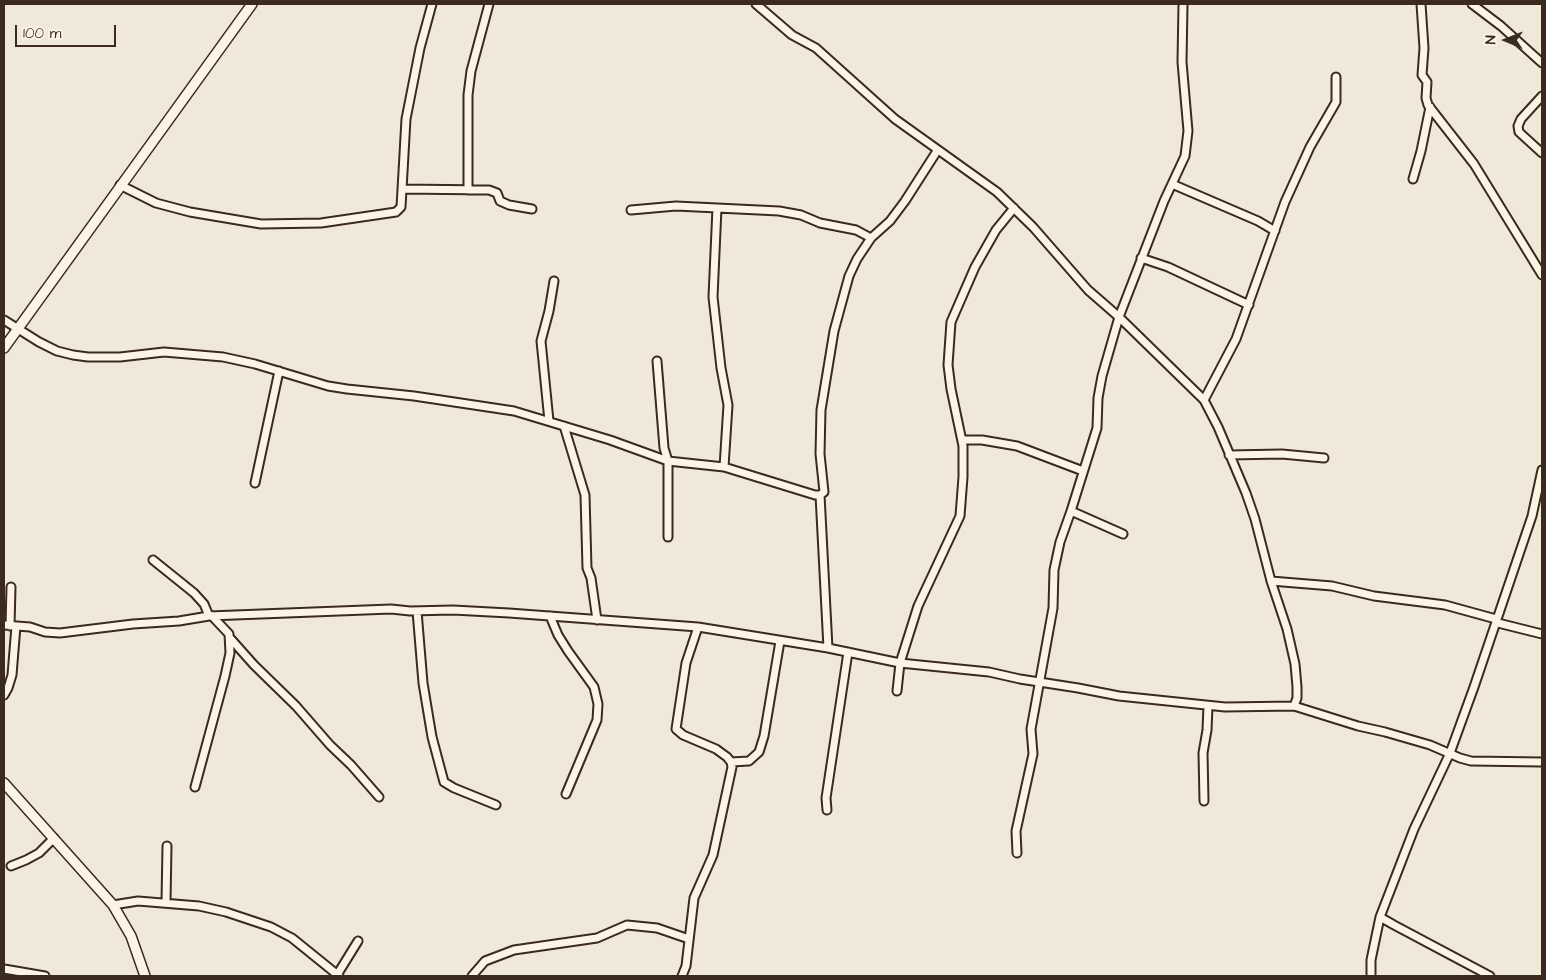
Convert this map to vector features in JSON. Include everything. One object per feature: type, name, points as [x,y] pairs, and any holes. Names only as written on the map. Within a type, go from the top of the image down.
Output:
[{"type":"main road","points":[[4,348],[252,4]]},
{"type":"main road","points":[[4,783],[113,905],[131,936],[145,976]]},
{"type":"street","points":[[120,185],[156,203],[190,212],[261,224],[321,223],[396,212],[401,207],[406,119],[420,48],[432,4]]},
{"type":"street","points":[[468,190],[468,95],[471,71],[489,4]]},
{"type":"street","points":[[756,4],[792,35],[816,48],[895,120],[998,192],[1033,227],[1088,290],[1119,317],[1204,400],[1218,427],[1255,519],[1271,581],[1287,629],[1295,664],[1297,698],[1294,706]]},
{"type":"street","points":[[1017,853],[1016,832],[1033,754],[1031,729],[1053,608],[1054,570],[1060,542],[1097,428],[1098,398],[1102,376],[1119,317],[1141,258],[1185,156],[1188,139],[1182,55],[1183,4]]},
{"type":"street","points":[[1421,4],[1424,48],[1422,75],[1427,82],[1426,98],[1430,107],[1474,164],[1542,275]]},
{"type":"street","points":[[1472,4],[1501,26],[1542,63]]},
{"type":"street","points":[[1204,400],[1236,339],[1285,202],[1306,155],[1336,102],[1336,77]]},
{"type":"street","points":[[1542,96],[1521,119],[1518,126],[1519,132],[1542,153]]},
{"type":"street","points":[[1413,179],[1430,107]]},
{"type":"street","points":[[4,320],[57,351],[88,357],[120,357],[164,352],[224,357],[328,386],[484,405],[549,421],[668,461],[724,468],[814,495],[820,495],[824,492],[820,454],[820,410],[834,331],[849,276],[871,238],[890,221],[906,202],[937,151]]},
{"type":"street","points":[[1172,184],[1258,221],[1275,232]]},
{"type":"street","points":[[402,189],[489,190],[497,193],[500,201],[509,205],[532,209]]},
{"type":"street","points":[[631,210],[676,206],[779,211],[801,215],[820,224],[856,230],[871,238]]},
{"type":"street","points":[[717,208],[713,298],[721,368],[728,405],[724,468]]},
{"type":"street","points":[[898,691],[900,663],[918,606],[957,526],[960,516],[963,477],[962,440],[948,365],[951,322],[975,267],[996,230],[1014,208]]},
{"type":"street","points":[[1141,258],[1168,267],[1248,304]]},
{"type":"street","points":[[549,421],[541,341],[554,281]]},
{"type":"street","points":[[657,362],[664,448],[668,461],[668,537]]},
{"type":"street","points":[[255,483],[279,371]]},
{"type":"street","points":[[564,426],[585,495],[587,568],[592,584],[597,620]]},
{"type":"street","points":[[962,440],[982,440],[1018,446],[1083,471]]},
{"type":"street","points":[[1229,455],[1282,454],[1324,458]]},
{"type":"street","points":[[1371,976],[1371,960],[1380,916],[1414,828],[1450,753],[1532,516],[1542,470]]},
{"type":"street","points":[[820,495],[828,648]]},
{"type":"street","points":[[1071,511],[1123,534]]},
{"type":"street","points":[[153,560],[194,593],[204,604],[211,616],[229,634],[230,638],[254,665],[296,706],[379,797]]},
{"type":"street","points":[[1271,581],[1332,586],[1374,596],[1445,605],[1496,619],[1498,623],[1542,634]]},
{"type":"street","points":[[4,695],[12,675],[11,587]]},
{"type":"street","points":[[10,626],[60,634],[211,616],[391,609],[417,611],[453,610],[698,627],[828,648],[900,663],[989,672],[1119,696],[1208,706],[1247,708],[1294,706],[1358,726],[1417,741],[1471,761],[1542,762]]},
{"type":"street","points":[[417,611],[423,683],[432,737],[444,782],[454,788],[496,804]]},
{"type":"street","points":[[550,616],[558,635],[594,688],[598,704],[597,720],[566,794]]},
{"type":"street","points":[[682,976],[686,966],[694,898],[713,855],[732,768],[731,762],[716,749],[683,735],[676,729],[686,663],[698,627]]},
{"type":"street","points":[[195,787],[225,676],[230,653],[230,638]]},
{"type":"street","points":[[731,762],[750,761],[759,752],[764,736],[780,641]]},
{"type":"street","points":[[827,810],[826,798],[848,652]]},
{"type":"street","points":[[1204,801],[1203,752],[1208,730],[1208,706]]},
{"type":"street","points":[[11,866],[39,853],[54,838]]},
{"type":"street","points":[[166,902],[167,846]]},
{"type":"street","points":[[113,905],[138,900],[199,906],[226,912],[271,928],[292,938],[338,975],[358,940]]},
{"type":"street","points":[[1380,916],[1490,976]]},
{"type":"street","points":[[472,976],[485,961],[514,950],[597,938],[627,925],[657,928],[689,939]]},
{"type":"street","points":[[4,969],[45,976]]}]
